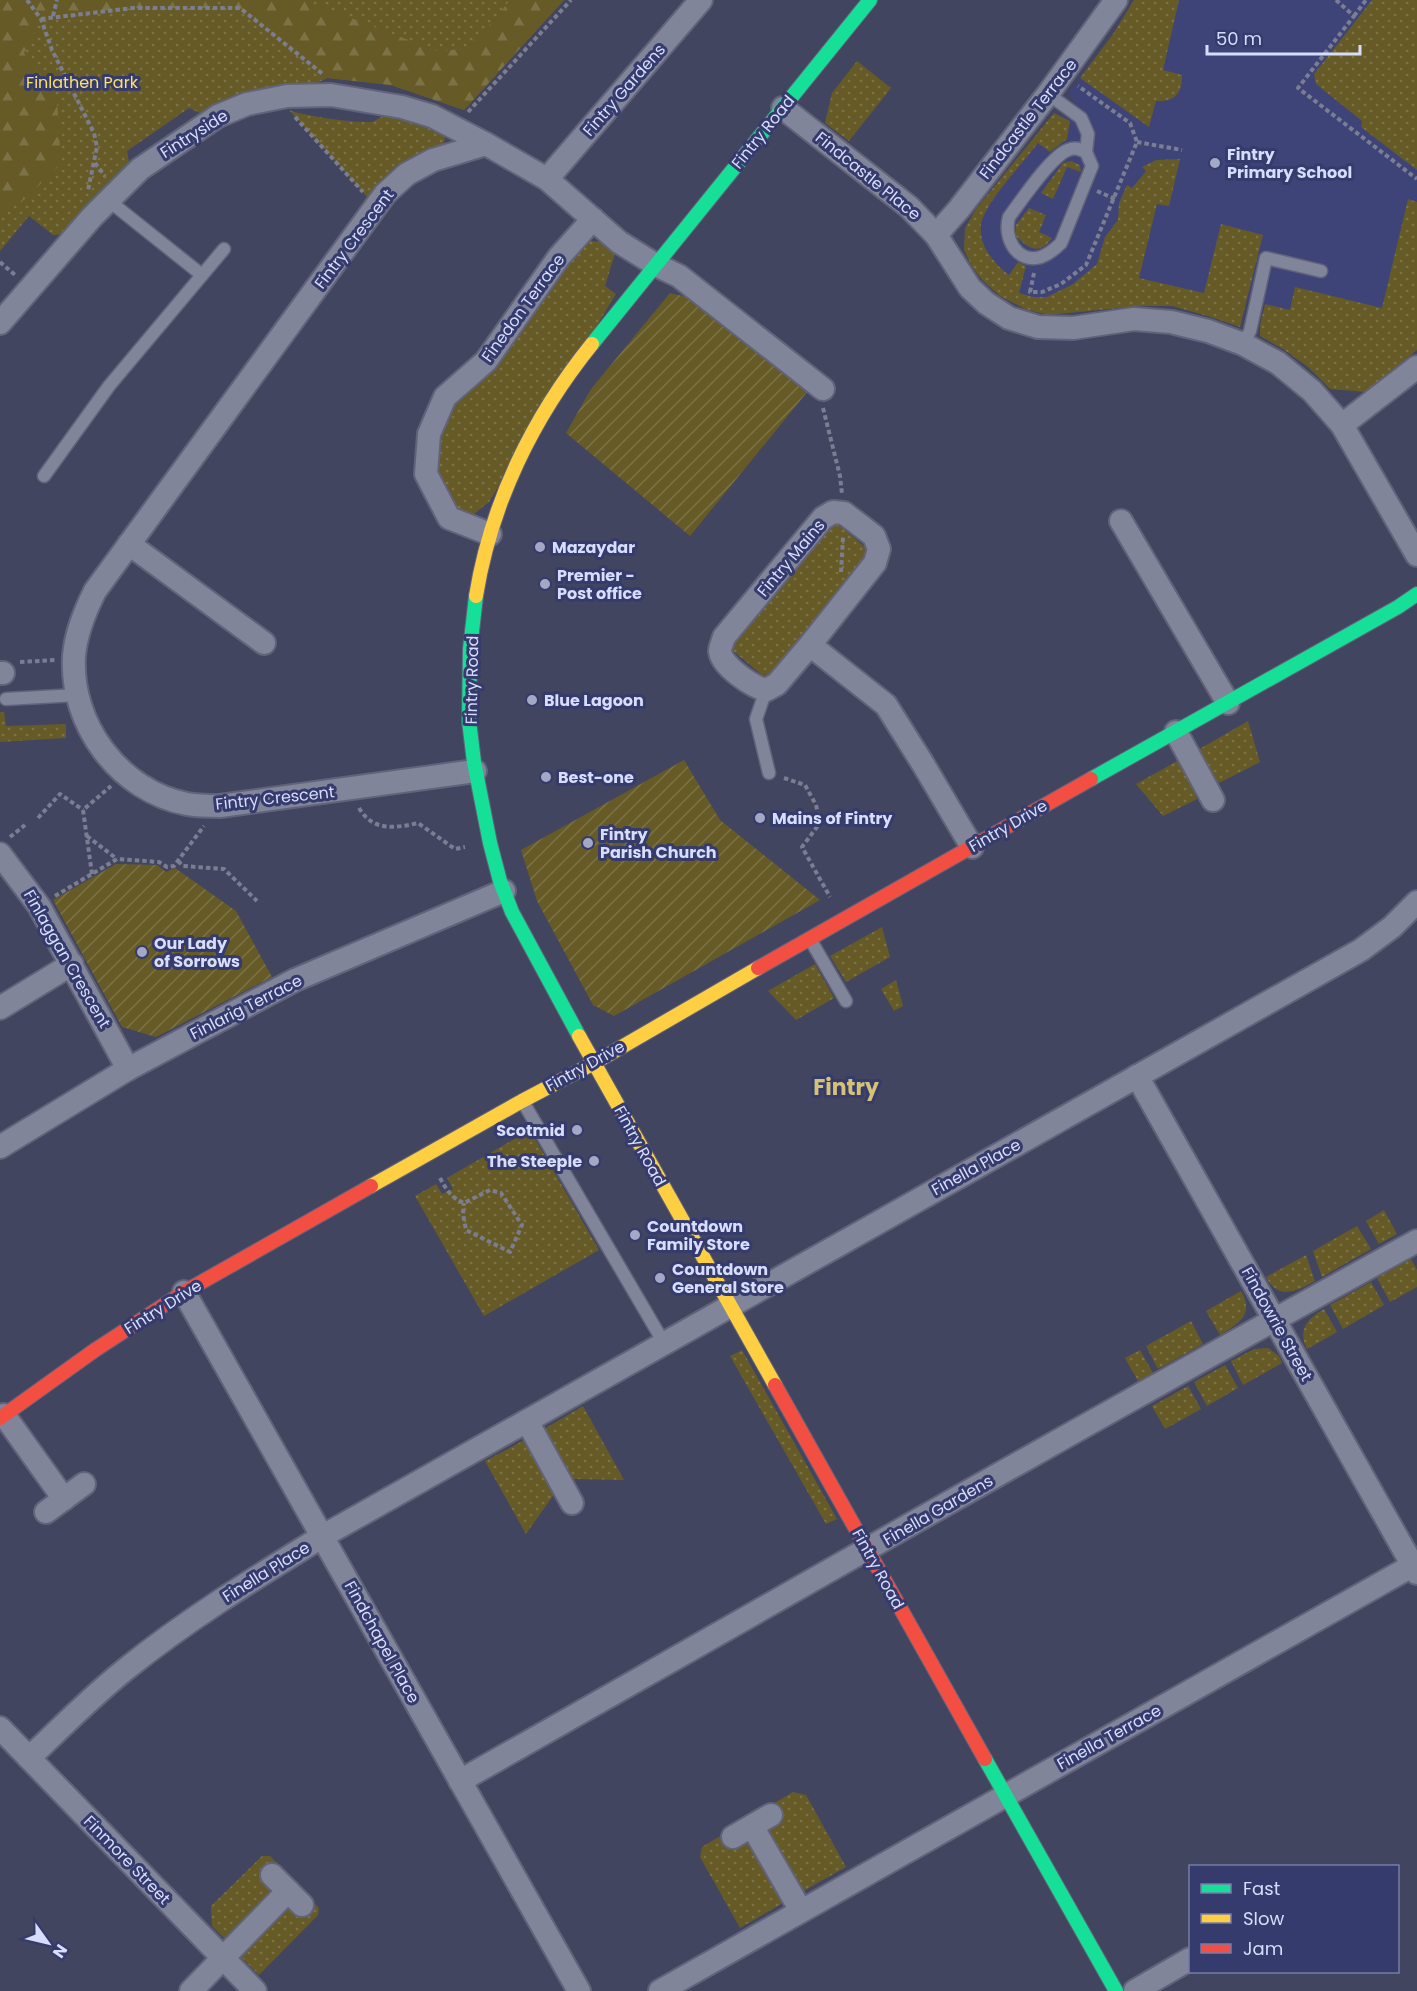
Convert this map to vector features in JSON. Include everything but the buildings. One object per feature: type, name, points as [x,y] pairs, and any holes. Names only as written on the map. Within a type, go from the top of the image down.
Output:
[{"type":"street","name":"Fintry Gardens","points":[[547,179],[701,0]]},
{"type":"street","name":"Fintry Road","points":[[870,0],[573,367],[539,421],[511,475],[490,534],[475,606],[468,708],[475,771],[490,845],[504,891],[545,976],[1116,1991]]},
{"type":"street","name":"Findcastle Terrace","points":[[936,235],[1048,94],[1116,0]]},
{"type":"street","name":"Fintryside","points":[[0,323],[108,200],[140,169],[218,116],[248,104],[287,96],[331,94],[402,107],[432,116],[486,144]]},
{"type":"street","name":"Findcastle Place","points":[[783,108],[909,207],[936,235],[970,288],[986,303],[1009,318],[1038,327],[1073,328],[1134,319],[1171,322],[1208,331],[1243,344],[1278,363],[1312,391],[1342,425],[1417,555]]},
{"type":"street","points":[[486,144],[547,179],[619,242],[679,276],[823,389]]},
{"type":"street","name":"Fintry Crescent","points":[[475,771],[219,806],[188,804],[153,792],[136,782],[114,763],[92,736],[77,695],[74,656],[81,619],[95,591],[385,194],[406,174],[433,160],[486,144]]},
{"type":"street","name":"Finedon Terrace","points":[[490,534],[449,518],[426,474],[429,434],[445,397],[486,361],[559,257],[592,219]]},
{"type":"street","points":[[1342,425],[1417,367]]},
{"type":"street","name":"Fintry Mains","points":[[833,512],[844,513],[874,536],[879,549],[875,563],[810,645],[777,684],[766,690],[754,687],[724,662],[720,650],[724,637],[823,518],[833,512]]},
{"type":"street","points":[[1121,521],[1228,703]]},
{"type":"street","points":[[129,544],[264,643]]},
{"type":"street","name":"Fintry Drive","points":[[64,1498],[2,1416],[95,1350],[184,1292],[522,1101],[594,1063],[809,938],[1417,594]]},
{"type":"street","points":[[810,645],[885,705],[924,764],[972,847]]},
{"type":"street","points":[[1176,732],[1213,800]]},
{"type":"street","name":"Finlaggan Crescent","points":[[3,864],[39,906],[128,1069]]},
{"type":"street","name":"Finlarig Terrace","points":[[0,1147],[128,1069],[295,981],[504,891]]},
{"type":"street","name":"Finella Place","points":[[29,1758],[124,1670],[186,1622],[322,1536],[1361,950],[1392,927],[1417,902]]},
{"type":"street","points":[[0,1008],[72,964]]},
{"type":"street","name":"Findowrie Street","points":[[1137,1076],[1416,1567]]},
{"type":"street","name":"Finella Gardens","points":[[460,1780],[1141,1393],[1417,1241]]},
{"type":"street","name":"Findchapel Place","points":[[184,1292],[579,1991]]},
{"type":"street","points":[[527,1421],[572,1503]]},
{"type":"street","points":[[46,1512],[84,1484]]},
{"type":"street","name":"Finella Terrace","points":[[660,1991],[1416,1567]]},
{"type":"street","name":"Finmore Street","points":[[0,1728],[255,1991]]},
{"type":"street","points":[[752,1826],[801,1911]]},
{"type":"street","points":[[190,1991],[288,1890]]},
{"type":"street","points":[[1135,1991],[1189,1960]]},
{"type":"lane","points":[[1048,94],[1081,118],[1088,134],[1086,152],[1092,166],[1061,243],[1051,253],[1038,258],[1025,256],[1015,249],[1008,239],[1006,229],[1009,217],[1055,159],[1066,150],[1077,148],[1086,152]]},
{"type":"lane","points":[[108,200],[202,275]]},
{"type":"lane","points":[[44,476],[109,386],[224,249]]},
{"type":"lane","points":[[1243,344],[1250,331],[1266,258],[1321,271]]},
{"type":"lane","points":[[766,690],[756,719],[769,773]]},
{"type":"lane","points":[[6,699],[77,695]]},
{"type":"lane","points":[[809,938],[846,1001]]},
{"type":"lane","points":[[522,1101],[664,1343]]},
{"type":"path","points":[[27,0],[41,19],[52,50],[94,133],[97,147],[94,162]]},
{"type":"path","points":[[53,16],[57,0]]},
{"type":"path","points":[[456,127],[571,0]]},
{"type":"path","points":[[1336,0],[1354,16]]},
{"type":"path","points":[[1366,0],[1298,88],[1417,178]]},
{"type":"path","points":[[41,19],[133,8],[240,8],[328,78],[331,94]]},
{"type":"path","points":[[287,96],[289,110],[369,199]]},
{"type":"path","points":[[1137,142],[1182,150]]},
{"type":"path","points":[[769,773],[805,785],[816,806],[820,823],[802,847],[831,897]]},
{"type":"path","points":[[83,810],[117,781]]},
{"type":"path","points":[[38,818],[60,794],[83,810],[92,874]]},
{"type":"path","points":[[354,800],[362,814],[376,824],[393,828],[418,823],[455,849],[465,847]]},
{"type":"path","points":[[87,836],[117,859],[159,862],[167,867],[174,866],[210,818]]},
{"type":"path","points":[[39,906],[117,859]]},
{"type":"path","points":[[178,861],[183,866],[224,869],[257,901]]},
{"type":"path","points":[[439,1177],[448,1192],[464,1203],[490,1190],[501,1193],[522,1225],[510,1252],[466,1230],[463,1214],[464,1203]]},
{"type":"shaded area","name":"Fintry Primary School","points":[[1134,0],[1417,0],[1417,350],[1366,392],[1330,389],[1308,367],[1260,336],[1265,304],[1247,299],[1240,327],[1172,306],[1139,306],[1091,311],[1025,309],[1000,296],[983,281],[972,267],[964,250],[965,228],[976,209],[1054,113],[1065,116],[1075,102],[1069,93],[1113,34]]},
{"type":"green space","name":"Finlathen Park","points":[[0,0],[564,0],[464,110],[391,85],[328,78],[309,86],[204,115],[189,108],[127,151],[130,167],[65,234],[53,235],[29,216],[0,251]]},
{"type":"green space","points":[[0,0],[210,0],[219,7],[228,0],[304,0],[437,51],[464,49],[493,22],[510,0],[564,0],[464,110],[391,85],[328,78],[240,8],[133,8],[41,19],[24,53],[57,99],[61,164],[25,199],[0,215]]},
{"type":"green space","points":[[1134,0],[1179,0],[1163,70],[1182,75],[1181,87],[1173,98],[1156,101],[1149,127],[1080,78],[1113,34]]},
{"type":"green space","points":[[1372,0],[1417,0],[1417,170],[1361,127],[1362,121],[1316,84],[1314,74]]},
{"type":"green space","points":[[857,61],[891,88],[849,141],[825,123],[832,93]]},
{"type":"green space","points":[[289,110],[317,117],[363,122],[371,122],[386,115],[395,115],[417,121],[438,131],[444,135],[445,140],[441,147],[419,155],[400,166],[369,199]]},
{"type":"green space","points":[[1054,113],[1070,121],[1067,139],[1050,152],[1038,143],[997,194],[981,224],[982,239],[988,253],[1003,271],[1009,275],[1018,262],[1026,266],[1019,293],[1033,297],[1047,297],[1073,284],[1097,264],[1105,237],[1118,220],[1119,203],[1127,185],[1132,188],[1146,171],[1142,167],[1156,160],[1180,159],[1169,206],[1157,204],[1139,278],[1204,293],[1221,224],[1263,235],[1240,327],[1172,306],[1139,306],[1048,315],[1025,309],[1000,296],[983,281],[972,267],[964,250],[965,228],[976,209]]},
{"type":"green space","points":[[1071,161],[1080,165],[1081,172],[1067,167],[1053,199],[1041,193],[1063,163]]},
{"type":"green space","points":[[1408,199],[1417,202],[1417,350],[1366,392],[1330,389],[1308,367],[1260,336],[1265,304],[1290,310],[1295,287],[1382,308]]},
{"type":"green space","points":[[1029,208],[1046,215],[1039,232],[1052,238],[1039,249],[1025,245],[1016,236],[1016,225]]},
{"type":"green space","points":[[591,241],[604,242],[616,250],[605,286],[616,294],[489,502],[470,517],[453,510],[433,472],[435,436],[452,400],[578,248]]},
{"type":"green space","points":[[670,293],[687,297],[808,391],[690,536],[566,433],[591,389]]},
{"type":"green space","points":[[828,524],[838,524],[867,549],[868,560],[775,674],[762,675],[732,650],[733,640]]},
{"type":"green space","points":[[0,712],[4,712],[6,726],[66,724],[66,738],[0,742]]},
{"type":"green space","points":[[1248,721],[1260,762],[1219,783],[1196,751]]},
{"type":"green space","points":[[1181,759],[1197,799],[1163,816],[1136,784]]},
{"type":"green space","points":[[684,760],[720,820],[820,900],[614,1016],[593,1005],[537,901],[521,850]]},
{"type":"green space","points":[[116,864],[157,865],[166,872],[175,868],[236,911],[272,977],[156,1037],[122,1027],[53,900]]},
{"type":"green space","points":[[882,927],[890,957],[846,982],[830,956]]},
{"type":"green space","points":[[815,964],[834,998],[796,1020],[768,991]]},
{"type":"green space","points":[[896,980],[903,1006],[894,1011],[881,989]]},
{"type":"green space","points":[[530,1130],[599,1250],[484,1316],[415,1196],[436,1184],[442,1194],[453,1189],[447,1178]]},
{"type":"green space","points":[[1384,1210],[1397,1234],[1379,1244],[1366,1221]]},
{"type":"green space","points":[[1357,1226],[1371,1249],[1322,1277],[1313,1251]]},
{"type":"green space","points":[[1306,1255],[1315,1281],[1289,1292],[1277,1289],[1266,1277]]},
{"type":"green space","points":[[1411,1259],[1417,1270],[1417,1287],[1390,1302],[1377,1278]]},
{"type":"green space","points":[[1371,1282],[1384,1305],[1343,1329],[1330,1305]]},
{"type":"green space","points":[[1241,1291],[1245,1299],[1245,1313],[1238,1323],[1220,1335],[1206,1311]]},
{"type":"green space","points":[[1324,1309],[1337,1332],[1307,1349],[1303,1336],[1306,1325],[1313,1316]]},
{"type":"green space","points":[[1191,1321],[1203,1344],[1158,1369],[1146,1346]]},
{"type":"green space","points":[[1268,1348],[1279,1356],[1282,1363],[1243,1385],[1231,1361],[1254,1349]]},
{"type":"green space","points":[[742,1350],[837,1519],[826,1524],[730,1356]]},
{"type":"green space","points":[[1140,1350],[1153,1373],[1138,1381],[1125,1358]]},
{"type":"green space","points":[[1225,1365],[1238,1388],[1207,1406],[1194,1382]]},
{"type":"green space","points":[[1188,1386],[1201,1409],[1165,1429],[1152,1406]]},
{"type":"green space","points":[[583,1406],[624,1480],[573,1479],[544,1429]]},
{"type":"green space","points":[[528,1438],[557,1490],[526,1534],[485,1461]]},
{"type":"green space","points":[[793,1792],[806,1795],[846,1867],[798,1894],[767,1831],[776,1822],[766,1808]]},
{"type":"green space","points":[[722,1835],[730,1850],[746,1841],[760,1849],[788,1900],[740,1928],[700,1857],[702,1847]]},
{"type":"green space","points":[[262,1856],[270,1856],[281,1867],[267,1880],[276,1889],[233,1938],[225,1939],[212,1926],[211,1906]]},
{"type":"green space","points":[[309,1898],[319,1908],[318,1915],[259,1975],[239,1955],[283,1904]]},
{"type":"traffic: fast","points":[[592,344],[870,0]]},
{"type":"traffic: fast","points":[[1091,779],[1398,607],[1417,594]]},
{"type":"traffic: fast","points":[[476,596],[470,649],[469,721],[474,762],[490,843],[500,881],[512,912],[579,1036]]},
{"type":"traffic: fast","points":[[985,1759],[1116,1991]]},
{"type":"traffic: slow","points":[[476,596],[492,528],[517,462],[551,401],[592,344]]},
{"type":"traffic: slow","points":[[371,1186],[594,1063],[758,968]]},
{"type":"traffic: slow","points":[[579,1036],[775,1385]]},
{"type":"traffic: jam","points":[[758,968],[1091,779]]},
{"type":"traffic: jam","points":[[0,1418],[95,1350],[184,1292],[371,1186]]},
{"type":"traffic: jam","points":[[775,1385],[985,1759]]},
{"type":"place","name":"Fintry Primary School","points":[[1215,163]]},
{"type":"place","name":"Mazaydar","points":[[540,547]]},
{"type":"place","name":"Premier - Post office","points":[[545,584]]},
{"type":"place","name":"Blue Lagoon","points":[[532,700]]},
{"type":"place","name":"Best-one","points":[[546,777]]},
{"type":"place","name":"Mains of Fintry","points":[[760,818]]},
{"type":"place","name":"Fintry Parish Church","points":[[588,843]]},
{"type":"place","name":"Our Lady of Sorrows","points":[[142,952]]},
{"type":"place","name":"Scotmid","points":[[577,1130]]},
{"type":"place","name":"The Steeple","points":[[594,1161]]},
{"type":"place","name":"Countdown Family Store","points":[[635,1235]]},
{"type":"place","name":"Countdown General Store","points":[[660,1278]]},
{"type":"district","name":"Fintry","points":[[846,1087]]}]
